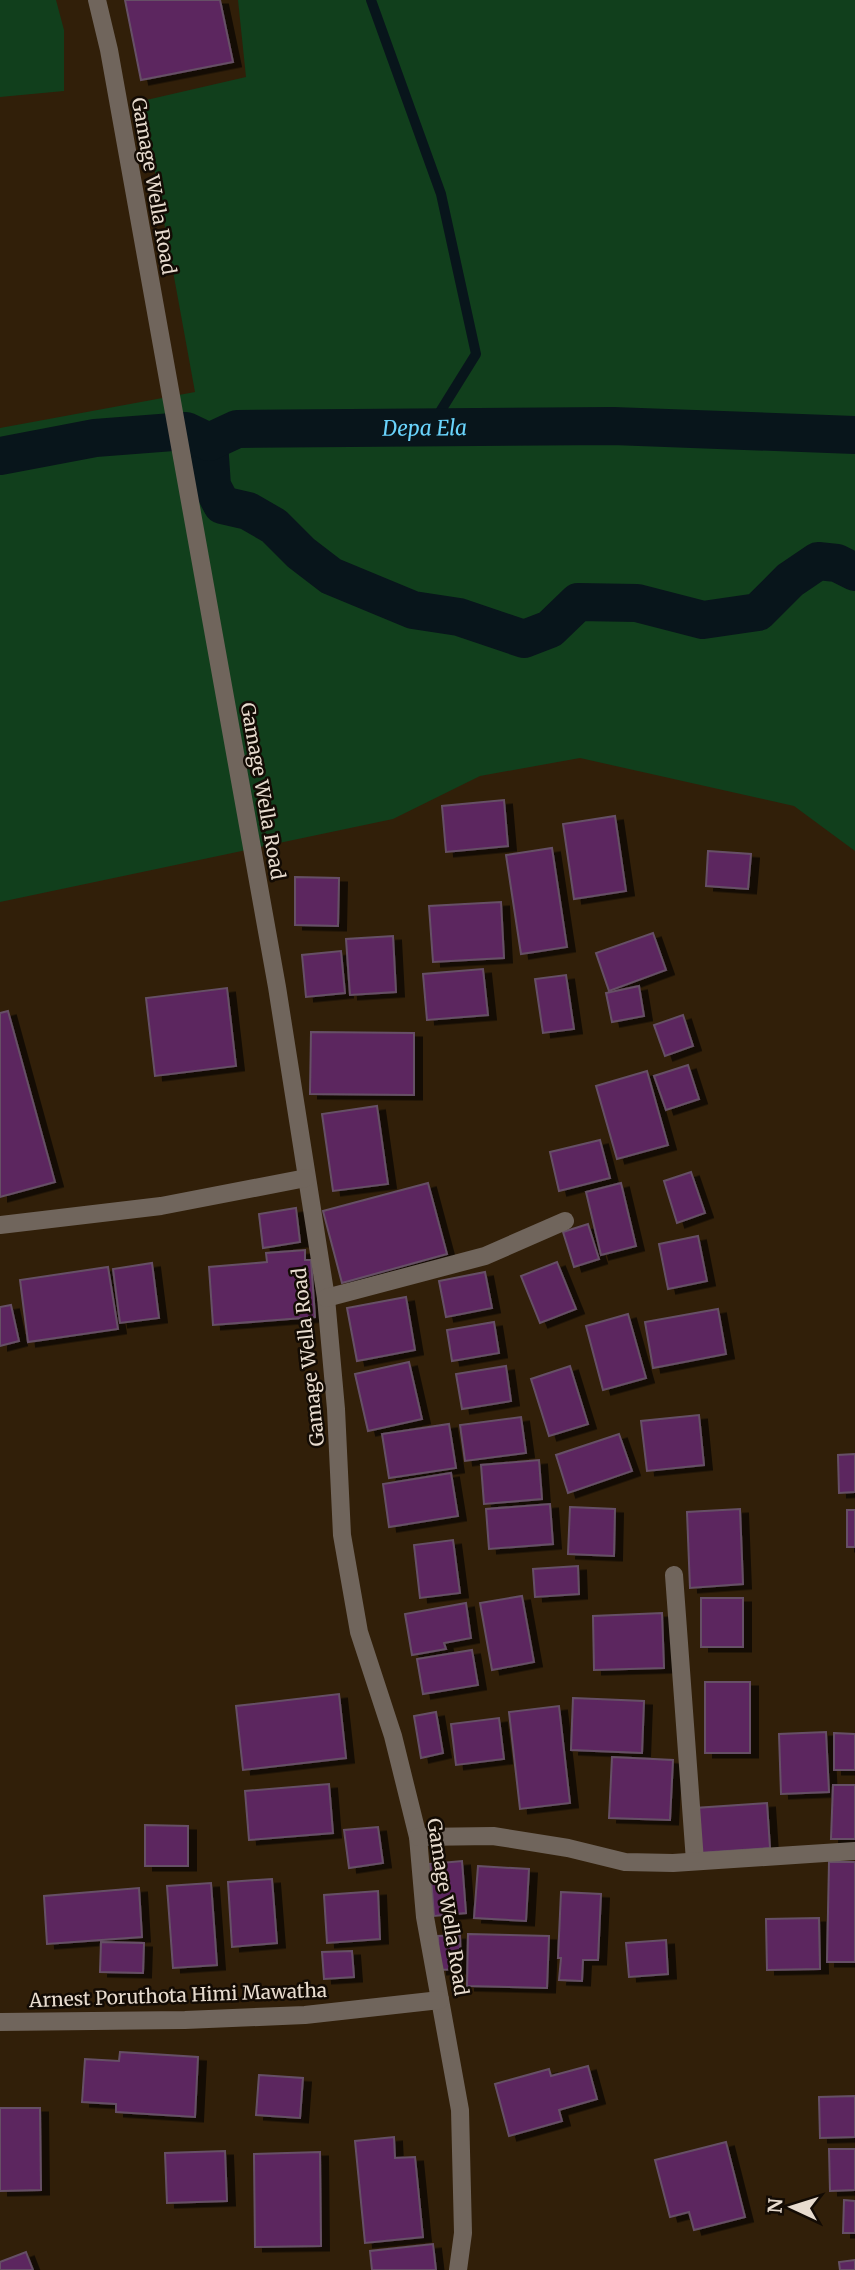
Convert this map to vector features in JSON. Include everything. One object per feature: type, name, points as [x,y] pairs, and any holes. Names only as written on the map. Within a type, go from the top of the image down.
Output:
[{"type":"street","name":"Gamage Wella Road","points":[[97,0],[109,50],[277,987],[326,1298],[336,1409],[342,1535],[359,1632],[393,1736],[418,1837],[425,1917],[460,2110],[463,2233],[458,2270]]},
{"type":"street","points":[[0,1225],[161,1206],[306,1178]]},
{"type":"street","points":[[326,1298],[485,1256],[565,1221]]},
{"type":"street","points":[[674,1575],[695,1861]]},
{"type":"street","points":[[418,1837],[493,1836],[568,1848],[625,1862],[695,1861],[855,1851]]},
{"type":"street","name":"Arnest Poruthota Himi Mawatha","points":[[0,2022],[185,2020],[305,2015],[440,2000]]},
{"type":"green space","points":[[0,0],[56,0],[64,30],[64,91],[0,97]]},
{"type":"green space","points":[[238,0],[855,0],[855,851],[794,806],[580,758],[480,776],[393,819],[0,902],[0,428],[195,392],[142,101],[246,77]]},
{"type":"building","points":[[125,0],[220,0],[233,62],[141,80]]},
{"type":"building","points":[[504,800],[508,846],[446,852],[442,806]]},
{"type":"building","points":[[615,816],[626,891],[574,899],[563,824]]},
{"type":"building","points":[[552,848],[567,947],[521,954],[506,855]]},
{"type":"building","points":[[708,851],[751,854],[748,889],[706,886]]},
{"type":"building","points":[[295,877],[339,878],[338,926],[295,925]]},
{"type":"building","points":[[501,902],[504,958],[433,962],[429,906]]},
{"type":"building","points":[[653,933],[666,970],[609,991],[596,953]]},
{"type":"building","points":[[393,936],[396,992],[350,995],[346,939]]},
{"type":"building","points":[[341,951],[345,993],[306,997],[302,955]]},
{"type":"building","points":[[483,969],[488,1015],[427,1020],[423,974]]},
{"type":"building","points":[[566,975],[574,1029],[543,1033],[535,979]]},
{"type":"building","points":[[639,986],[644,1016],[612,1022],[606,993]]},
{"type":"building","points":[[227,988],[236,1066],[155,1076],[146,998]]},
{"type":"building","points":[[8,1011],[55,1182],[0,1197],[0,1013]]},
{"type":"building","points":[[683,1015],[693,1046],[665,1056],[654,1025]]},
{"type":"building","points":[[311,1032],[414,1033],[414,1095],[310,1094]]},
{"type":"building","points":[[688,1065],[699,1099],[666,1110],[654,1076]]},
{"type":"building","points":[[647,1071],[668,1145],[617,1159],[596,1086]]},
{"type":"building","points":[[377,1106],[388,1184],[333,1191],[322,1114]]},
{"type":"building","points":[[600,1140],[610,1178],[559,1191],[550,1152]]},
{"type":"building","points":[[691,1172],[705,1213],[677,1223],[664,1181]]},
{"type":"building","points":[[428,1183],[447,1254],[342,1283],[323,1211]]},
{"type":"building","points":[[621,1183],[636,1246],[601,1255],[586,1192]]},
{"type":"building","points":[[296,1208],[300,1242],[263,1248],[259,1214]]},
{"type":"building","points":[[588,1224],[599,1259],[574,1267],[563,1232]]},
{"type":"building","points":[[698,1236],[707,1281],[668,1289],[659,1244]]},
{"type":"building","points":[[305,1250],[305,1260],[311,1260],[315,1317],[213,1325],[209,1267],[267,1262],[266,1253]]},
{"type":"building","points":[[557,1262],[576,1309],[540,1323],[521,1276]]},
{"type":"building","points":[[152,1263],[159,1318],[120,1323],[113,1269]]},
{"type":"building","points":[[108,1267],[118,1329],[28,1342],[20,1280]]},
{"type":"building","points":[[485,1272],[492,1308],[446,1317],[439,1281]]},
{"type":"building","points":[[406,1297],[415,1350],[357,1361],[347,1308]]},
{"type":"building","points":[[11,1305],[19,1341],[0,1346],[0,1307]]},
{"type":"building","points":[[718,1309],[726,1354],[653,1368],[645,1322]]},
{"type":"building","points":[[628,1314],[646,1378],[603,1390],[586,1326]]},
{"type":"building","points":[[494,1322],[499,1353],[452,1361],[447,1330]]},
{"type":"building","points":[[409,1362],[422,1419],[368,1431],[355,1374]]},
{"type":"building","points":[[506,1366],[511,1401],[462,1409],[456,1374]]},
{"type":"building","points":[[570,1366],[588,1424],[549,1436],[531,1379]]},
{"type":"building","points":[[699,1415],[704,1465],[647,1471],[641,1421]]},
{"type":"building","points":[[521,1417],[526,1453],[465,1461],[460,1425]]},
{"type":"building","points":[[449,1424],[456,1468],[389,1478],[382,1434]]},
{"type":"building","points":[[619,1434],[632,1471],[568,1493],[556,1455]]},
{"type":"building","points":[[855,1454],[855,1492],[839,1493],[838,1455]]},
{"type":"building","points":[[539,1460],[542,1499],[484,1504],[481,1465]]},
{"type":"building","points":[[451,1473],[458,1516],[389,1527],[383,1484]]},
{"type":"building","points":[[550,1504],[553,1544],[489,1549],[486,1509]]},
{"type":"building","points":[[570,1507],[615,1509],[614,1556],[568,1554]]},
{"type":"building","points":[[740,1509],[743,1584],[690,1588],[687,1512]]},
{"type":"building","points":[[847,1510],[855,1510],[855,1547],[847,1547]]},
{"type":"building","points":[[453,1540],[460,1593],[420,1598],[414,1545]]},
{"type":"building","points":[[578,1566],[579,1594],[535,1597],[533,1569]]},
{"type":"building","points":[[522,1596],[534,1662],[492,1670],[480,1603]]},
{"type":"building","points":[[701,1598],[743,1598],[743,1647],[701,1647]]},
{"type":"building","points":[[466,1603],[471,1638],[444,1643],[446,1649],[412,1655],[405,1614]]},
{"type":"building","points":[[662,1613],[664,1668],[594,1670],[593,1616]]},
{"type":"building","points":[[472,1650],[478,1685],[423,1694],[417,1659]]},
{"type":"building","points":[[705,1682],[750,1682],[750,1753],[705,1753]]},
{"type":"building","points":[[339,1694],[346,1758],[243,1770],[236,1706]]},
{"type":"building","points":[[573,1698],[644,1701],[642,1753],[571,1750]]},
{"type":"building","points":[[559,1706],[570,1803],[520,1809],[509,1712]]},
{"type":"building","points":[[436,1712],[443,1753],[421,1758],[414,1716]]},
{"type":"building","points":[[499,1718],[504,1759],[456,1765],[451,1724]]},
{"type":"building","points":[[826,1732],[829,1792],[781,1794],[779,1734]]},
{"type":"building","points":[[834,1733],[855,1734],[855,1770],[834,1770]]},
{"type":"building","points":[[612,1757],[673,1760],[670,1820],[609,1818]]},
{"type":"building","points":[[329,1784],[333,1833],[249,1840],[245,1791]]},
{"type":"building","points":[[833,1785],[855,1785],[855,1839],[831,1839]]},
{"type":"building","points":[[767,1803],[770,1848],[698,1853],[695,1808]]},
{"type":"building","points":[[145,1825],[188,1826],[188,1866],[145,1866]]},
{"type":"building","points":[[378,1827],[383,1863],[349,1868],[344,1830]]},
{"type":"building","points":[[462,1861],[466,1913],[434,1916],[430,1864]]},
{"type":"building","points":[[829,1862],[855,1862],[855,1962],[827,1962]]},
{"type":"building","points":[[478,1866],[529,1869],[526,1921],[474,1918]]},
{"type":"building","points":[[272,1879],[277,1943],[232,1947],[228,1882]]},
{"type":"building","points":[[211,1883],[217,1965],[173,1968],[167,1886]]},
{"type":"building","points":[[139,1888],[142,1937],[47,1944],[44,1896]]},
{"type":"building","points":[[378,1891],[380,1939],[327,1943],[324,1895]]},
{"type":"building","points":[[561,1892],[601,1894],[598,1960],[583,1960],[582,1981],[559,1980]]},
{"type":"building","points":[[819,1918],[820,1969],[767,1970],[766,1919]]},
{"type":"building","points":[[468,1934],[549,1936],[547,1988],[467,1986]]},
{"type":"building","points":[[460,1935],[461,1969],[439,1970],[438,1936]]},
{"type":"building","points":[[666,1940],[668,1974],[629,1977],[626,1943]]},
{"type":"building","points":[[101,1942],[144,1943],[143,1973],[100,1972]]},
{"type":"building","points":[[352,1951],[354,1977],[324,1979],[322,1952]]},
{"type":"building","points":[[120,2052],[198,2057],[195,2117],[116,2112],[116,2104],[82,2102],[85,2059],[119,2061]]},
{"type":"building","points":[[588,2066],[597,2099],[559,2110],[562,2121],[509,2136],[495,2084],[549,2069],[551,2076]]},
{"type":"building","points":[[259,2075],[303,2078],[300,2118],[256,2115]]},
{"type":"building","points":[[855,2096],[855,2137],[820,2138],[819,2097]]},
{"type":"building","points":[[0,2108],[40,2108],[41,2190],[0,2191]]},
{"type":"building","points":[[394,2137],[395,2158],[415,2157],[423,2237],[365,2243],[355,2141]]},
{"type":"building","points":[[726,2142],[745,2217],[694,2230],[689,2212],[670,2217],[655,2160]]},
{"type":"building","points":[[829,2149],[855,2149],[855,2190],[830,2191]]},
{"type":"building","points":[[225,2151],[227,2201],[167,2203],[165,2153]]},
{"type":"building","points":[[320,2152],[321,2246],[255,2247],[254,2154]]},
{"type":"building","points":[[844,2200],[855,2201],[855,2233],[843,2233]]},
{"type":"building","points":[[433,2244],[436,2270],[372,2270],[370,2251]]},
{"type":"building","points":[[26,2252],[33,2270],[0,2270],[0,2262]]},
{"type":"building","points":[[855,2260],[855,2270],[840,2270],[839,2262]]},
{"type":"waterway","points":[[371,0],[441,194],[476,354],[430,428]]},
{"type":"waterway","name":"Depa Ela","points":[[0,456],[95,438],[186,431],[209,442],[237,429],[613,426],[855,435]]},
{"type":"waterway","points":[[209,442],[212,486],[222,505],[248,511],[274,526],[301,553],[331,576],[413,610],[459,617],[524,639],[550,629],[578,602],[637,603],[703,620],[758,612],[790,580],[818,561],[837,563],[855,572]]}]
